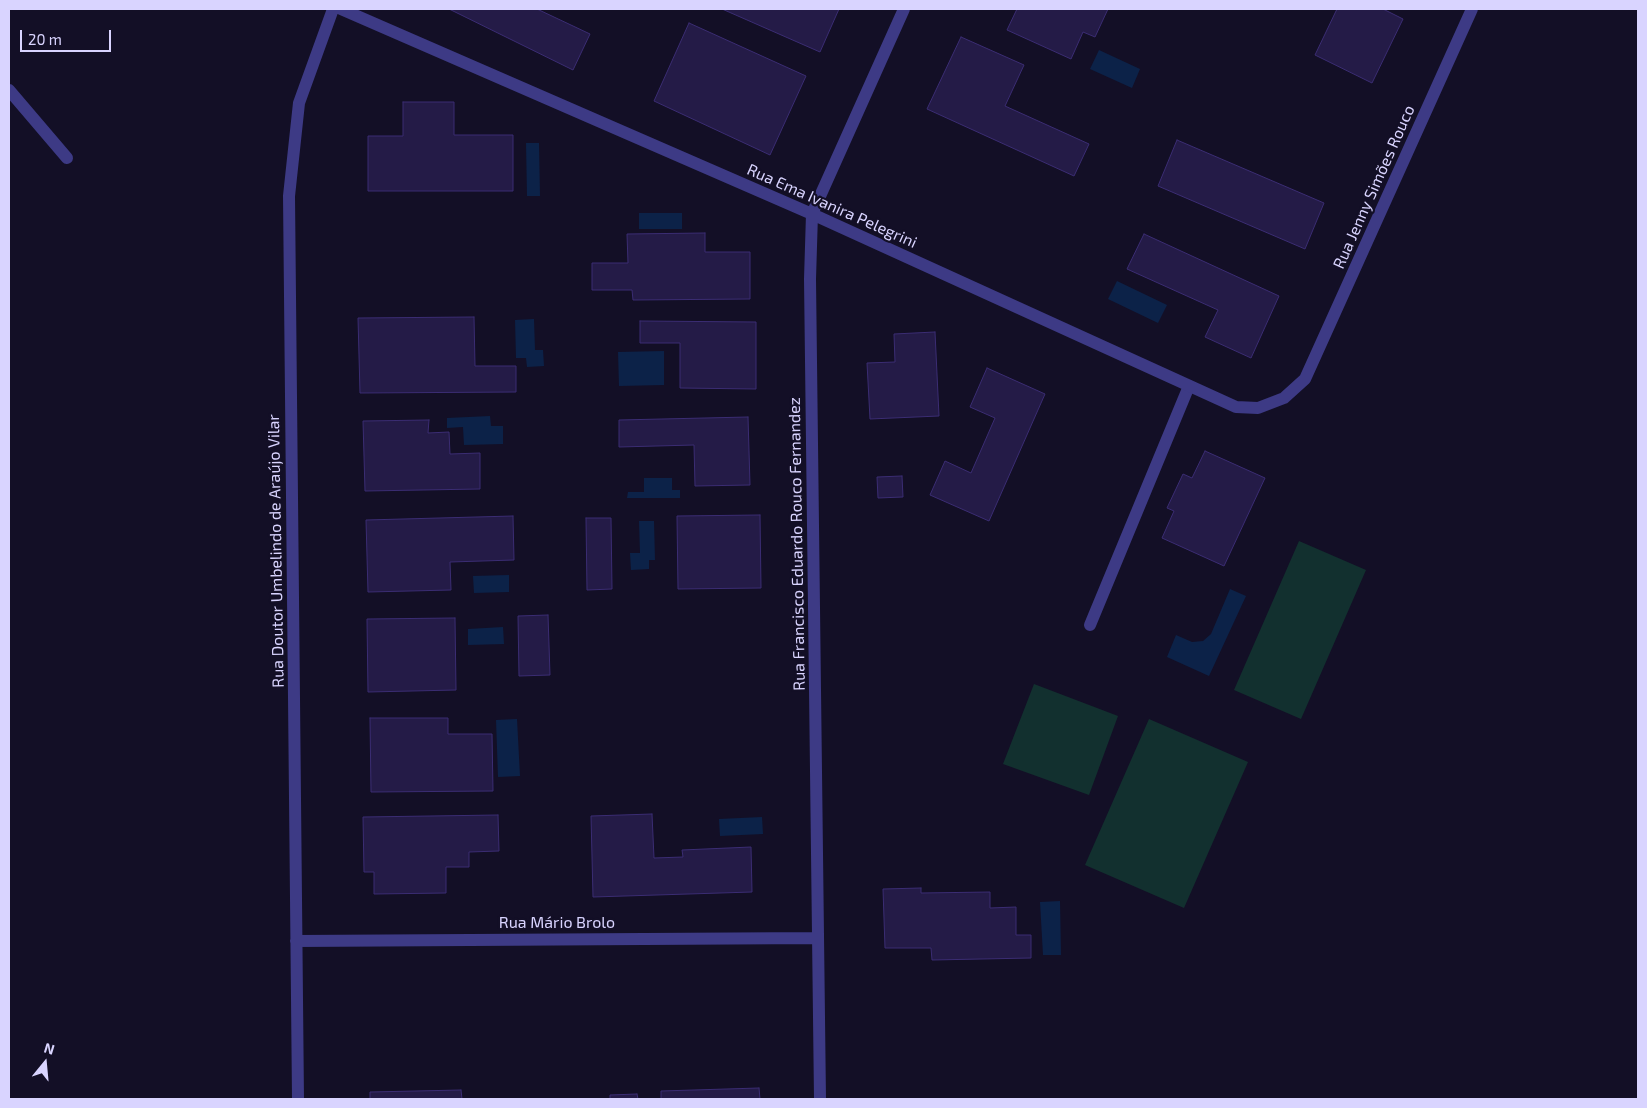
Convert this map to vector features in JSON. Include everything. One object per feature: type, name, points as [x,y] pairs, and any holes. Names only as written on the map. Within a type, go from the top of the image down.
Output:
[{"type":"street","name":"Rua Doutor Umbelindo de Araújo Vilar","points":[[298,1099],[289,196],[299,103],[333,9]]},
{"type":"street","name":"Rua Ema Ivanira Pelegrini","points":[[341,9],[812,214],[1236,407],[1258,408],[1284,398],[1305,379]]},
{"type":"street","name":"Rua Francisco Eduardo Rouco Fernandez","points":[[820,1099],[810,299],[812,214],[904,9]]},
{"type":"street","name":"Rua Jenny Simões Rouco","points":[[1305,379],[1472,9]]},
{"type":"street","points":[[9,90],[68,158]]},
{"type":"street","points":[[1090,625],[1189,386]]},
{"type":"street","name":"Rua Mário Brolo","points":[[296,941],[818,938]]},
{"type":"green space","points":[[1299,541],[1366,570],[1301,719],[1234,690]]},
{"type":"green space","points":[[1034,684],[1118,716],[1089,795],[1003,764]]},
{"type":"green space","points":[[1149,719],[1248,762],[1184,908],[1085,865]]},
{"type":"water","points":[[1099,50],[1140,69],[1132,88],[1090,69]]},
{"type":"water","points":[[526,143],[539,143],[540,196],[527,196]]},
{"type":"water","points":[[639,213],[682,213],[682,229],[639,229]]},
{"type":"water","points":[[1117,281],[1167,305],[1158,323],[1108,299]]},
{"type":"water","points":[[534,319],[535,350],[543,350],[544,366],[527,367],[526,358],[516,358],[515,320]]},
{"type":"water","points":[[664,351],[664,385],[619,386],[618,352]]},
{"type":"water","points":[[490,416],[491,426],[503,426],[503,444],[464,445],[463,427],[447,428],[447,418]]},
{"type":"water","points":[[644,478],[672,478],[672,490],[680,490],[680,498],[627,498],[628,492],[644,492]]},
{"type":"water","points":[[639,521],[654,521],[655,560],[649,560],[649,569],[631,570],[630,553],[640,553]]},
{"type":"water","points":[[509,575],[509,592],[474,593],[473,576]]},
{"type":"water","points":[[1230,589],[1246,596],[1209,676],[1167,657],[1176,635],[1192,642],[1203,641],[1211,634]]},
{"type":"water","points":[[503,627],[504,644],[468,645],[468,629]]},
{"type":"water","points":[[517,719],[520,776],[498,777],[496,720]]},
{"type":"water","points":[[762,817],[763,834],[720,836],[719,819]]},
{"type":"water","points":[[1060,901],[1061,955],[1043,955],[1040,902]]},
{"type":"building","points":[[449,9],[537,9],[590,34],[573,70]]},
{"type":"building","points":[[722,9],[839,9],[820,52]]},
{"type":"building","points":[[1017,9],[1108,9],[1095,37],[1083,32],[1071,59],[1007,30]]},
{"type":"building","points":[[1337,9],[1383,9],[1403,19],[1372,83],[1315,55]]},
{"type":"building","points":[[689,23],[806,76],[770,155],[654,101]]},
{"type":"building","points":[[961,37],[1024,65],[1005,106],[1089,144],[1074,176],[927,109]]},
{"type":"building","points":[[403,102],[454,102],[454,135],[513,135],[513,191],[368,191],[368,136],[403,136]]},
{"type":"building","points":[[1177,140],[1324,203],[1305,249],[1158,186]]},
{"type":"building","points":[[705,233],[705,252],[750,252],[750,299],[633,300],[632,290],[592,290],[592,263],[628,263],[627,234]]},
{"type":"building","points":[[1144,234],[1279,296],[1251,358],[1205,337],[1218,310],[1127,269]]},
{"type":"building","points":[[474,317],[475,366],[516,366],[516,392],[360,393],[358,318]]},
{"type":"building","points":[[640,321],[756,322],[756,389],[680,388],[680,343],[640,343]]},
{"type":"building","points":[[935,332],[939,416],[870,419],[867,363],[895,362],[894,334]]},
{"type":"building","points":[[987,368],[1045,394],[989,521],[930,495],[945,461],[971,473],[995,418],[970,407]]},
{"type":"building","points":[[748,417],[750,485],[695,486],[694,445],[619,447],[619,420]]},
{"type":"building","points":[[429,420],[428,433],[449,432],[450,454],[480,453],[480,489],[365,491],[363,421]]},
{"type":"building","points":[[1205,451],[1265,478],[1224,566],[1162,538],[1174,511],[1167,508],[1183,474],[1192,478]]},
{"type":"building","points":[[902,476],[903,497],[878,498],[877,477]]},
{"type":"building","points":[[760,515],[761,588],[678,589],[677,516]]},
{"type":"building","points":[[513,516],[514,560],[450,562],[451,590],[368,592],[366,520]]},
{"type":"building","points":[[586,518],[611,518],[612,589],[587,590]]},
{"type":"building","points":[[548,615],[550,675],[519,676],[518,616]]},
{"type":"building","points":[[455,618],[456,690],[368,692],[367,619]]},
{"type":"building","points":[[370,718],[448,718],[448,734],[492,734],[493,791],[371,792]]},
{"type":"building","points":[[652,814],[654,858],[683,857],[682,850],[751,847],[752,892],[593,897],[591,816]]},
{"type":"building","points":[[498,815],[499,851],[469,852],[469,867],[446,867],[446,893],[374,894],[374,872],[364,872],[363,817]]},
{"type":"building","points":[[921,888],[921,893],[990,892],[990,908],[1016,907],[1016,935],[1031,935],[1031,958],[932,960],[931,948],[885,948],[883,889]]},
{"type":"building","points":[[759,1088],[760,1099],[661,1099],[661,1091]]},
{"type":"building","points":[[461,1090],[462,1099],[370,1099],[370,1092]]},
{"type":"building","points":[[637,1094],[638,1099],[610,1099],[610,1095]]}]
